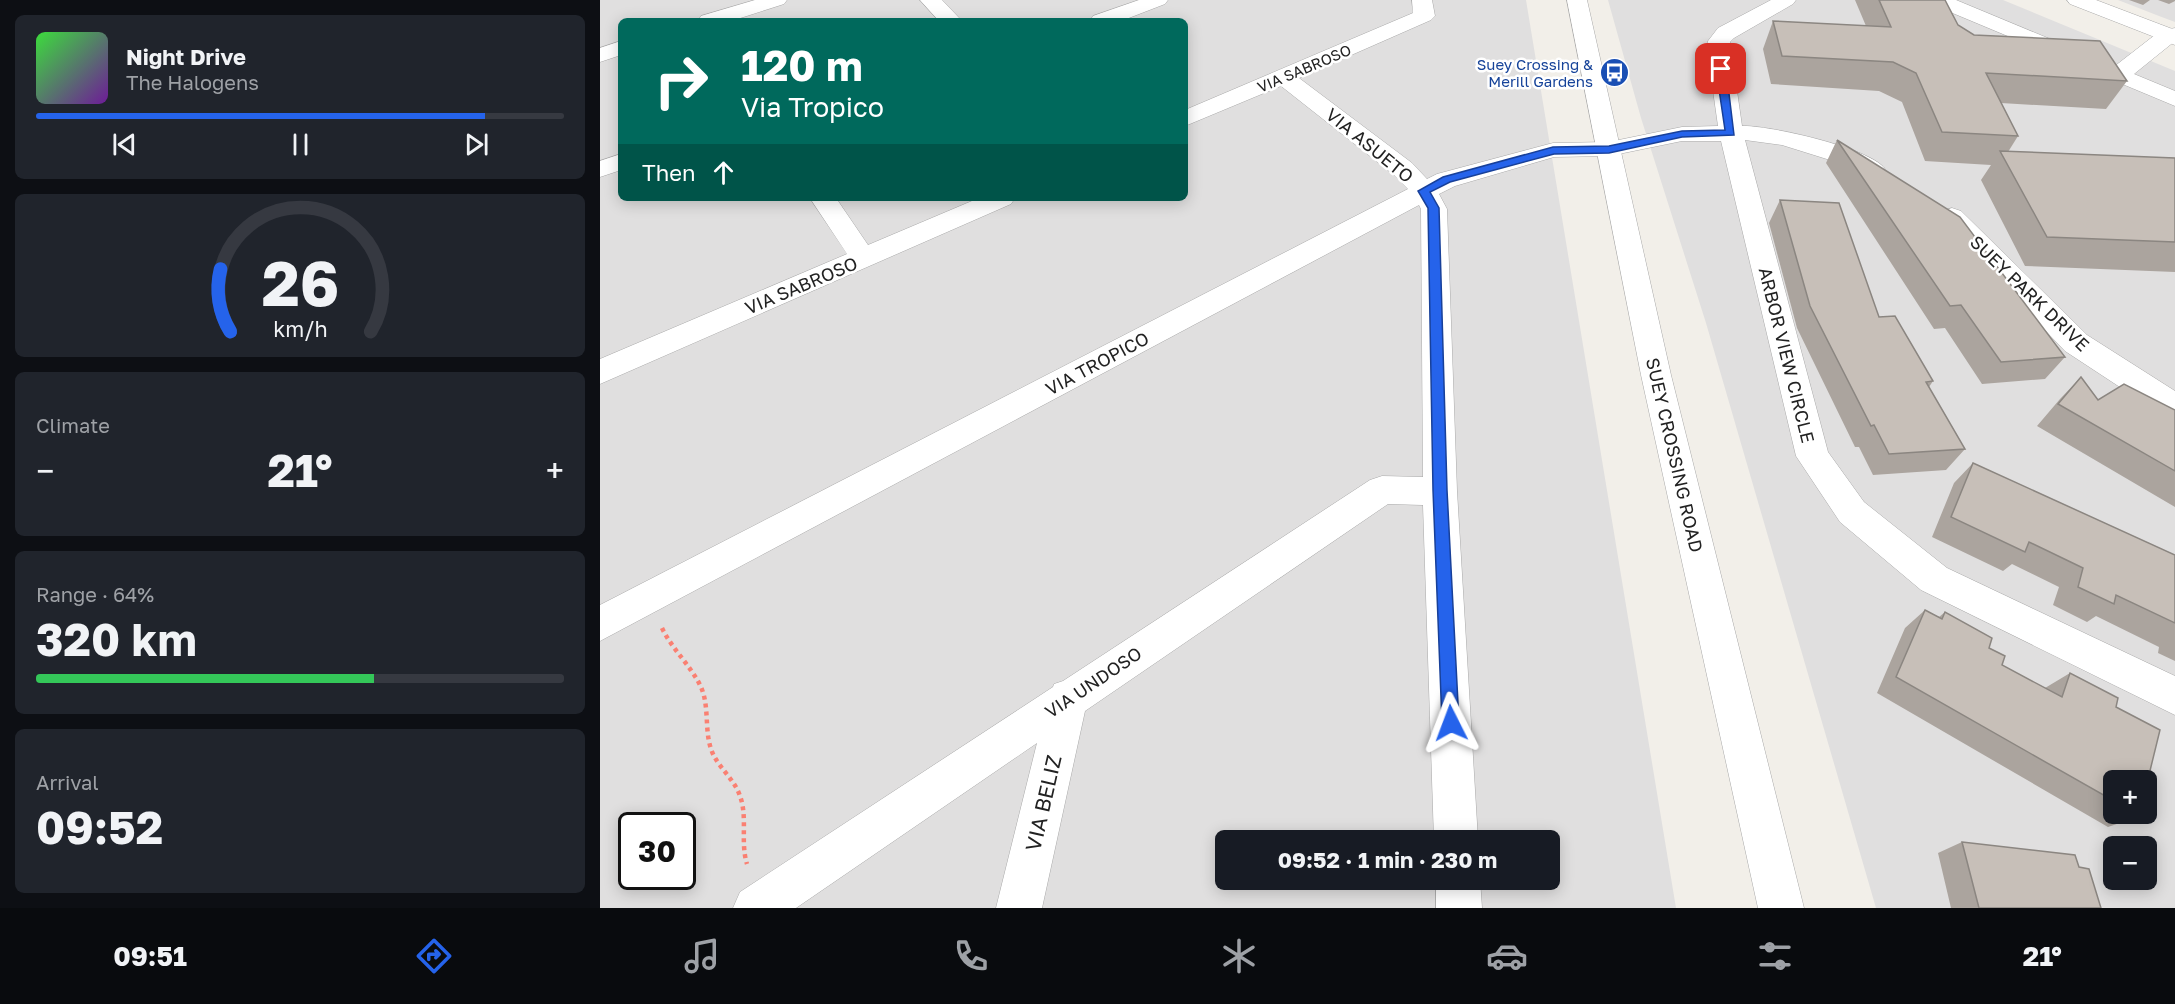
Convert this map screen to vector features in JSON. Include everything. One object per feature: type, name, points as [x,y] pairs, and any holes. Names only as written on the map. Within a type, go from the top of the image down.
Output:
[{"type":"street","points":[[719,18],[777,0]]},
{"type":"street","points":[[930,0],[948,18]]},
{"type":"street","points":[[1109,18],[1158,0]]},
{"type":"street","name":"SUEY CROSSING ROAD","points":[[1577,0],[1656,375],[1781,908]]},
{"type":"street","name":"ARBOR VIEW CIRCLE","points":[[1786,0],[1726,33],[1719,40],[1718,48],[1731,133],[1813,456],[1852,512],[1934,579],[2175,696]]},
{"type":"street","points":[[1938,0],[2173,96]]},
{"type":"street","points":[[2077,0],[2173,36]]},
{"type":"street","name":"VIA SABROSO","points":[[1188,118],[1283,77],[1423,8]]},
{"type":"street","points":[[2118,75],[2173,36]]},
{"type":"street","points":[[600,55],[618,49]]},
{"type":"street","name":"VIA ASUETO","points":[[1283,77],[1403,169],[1424,191],[1434,208],[1440,490],[1456,830]]},
{"type":"street","points":[[1609,150],[1682,134],[1747,133],[1785,138],[1855,160],[1898,182]]},
{"type":"street","name":"VIA TROPICO","points":[[600,624],[1446,180],[1553,150],[1609,150]]},
{"type":"street","points":[[600,169],[618,163]]},
{"type":"street","points":[[825,201],[863,258]]},
{"type":"street","name":"VIA SABROSO","points":[[600,372],[995,201]]},
{"type":"street","name":"SUEY PARK DRIVE","points":[[1936,206],[1960,224],[2076,343],[2175,407]]},
{"type":"street","name":"VIA UNDOSO","points":[[757,908],[1382,490],[1440,490]]},
{"type":"street","name":"VIA BELIZ","points":[[1019,908],[1068,698]]},
{"type":"street","points":[[1458,890],[1459,908]]},
{"type":"path","points":[[651,597],[663,632],[694,674],[704,694],[706,730],[711,750],[718,765],[740,795],[744,814],[742,852],[750,871],[757,908]]},
{"type":"shaded area","points":[[600,0],[1526,0],[1676,908],[600,908]]},
{"type":"shaded area","points":[[1608,0],[2003,0],[2175,71],[2175,908],[1876,908],[1706,323],[1641,118]]},
{"type":"shaded area","points":[[2118,0],[2175,0],[2175,22],[2159,16]]},
{"type":"building","points":[[1879,0],[1945,0],[1958,25],[1974,35],[2100,41],[2127,81],[1986,73],[2018,136],[1942,132],[1916,73],[1893,62],[1782,56],[1773,21],[1891,27]]},
{"type":"building","points":[[1837,140],[1960,217],[2065,357],[2001,362],[1961,305],[1950,306]]},
{"type":"building","points":[[2000,151],[2175,158],[2175,242],[2047,237]]},
{"type":"building","points":[[1780,200],[1839,203],[1879,317],[1895,316],[1933,381],[1926,382],[1965,449],[1889,454],[1874,425],[1871,426],[1810,306]]},
{"type":"building","points":[[2081,377],[2098,400],[2124,384],[2175,410],[2175,471],[2058,404]]},
{"type":"building","points":[[1973,463],[2175,555],[2175,623],[2116,595],[2114,604],[2078,587],[2083,568],[2029,542],[2025,552],[1951,517]]},
{"type":"building","points":[[1925,610],[1942,619],[1945,612],[1992,638],[1989,648],[2005,656],[2002,665],[2062,697],[2070,673],[2118,698],[2116,707],[2160,730],[2150,770],[2103,770],[2103,795],[1896,677]]},
{"type":"building","points":[[1962,842],[2075,855],[2079,867],[2089,869],[2101,908],[1979,908]]},
{"type":"place","name":"Suey Crossing & Merill Gardens","points":[[1614,73]]},
{"type":"route","points":[[1451,723],[1440,490],[1434,208],[1424,191],[1446,180],[1553,150],[1609,150],[1682,134],[1731,133],[1721,69]]}]
